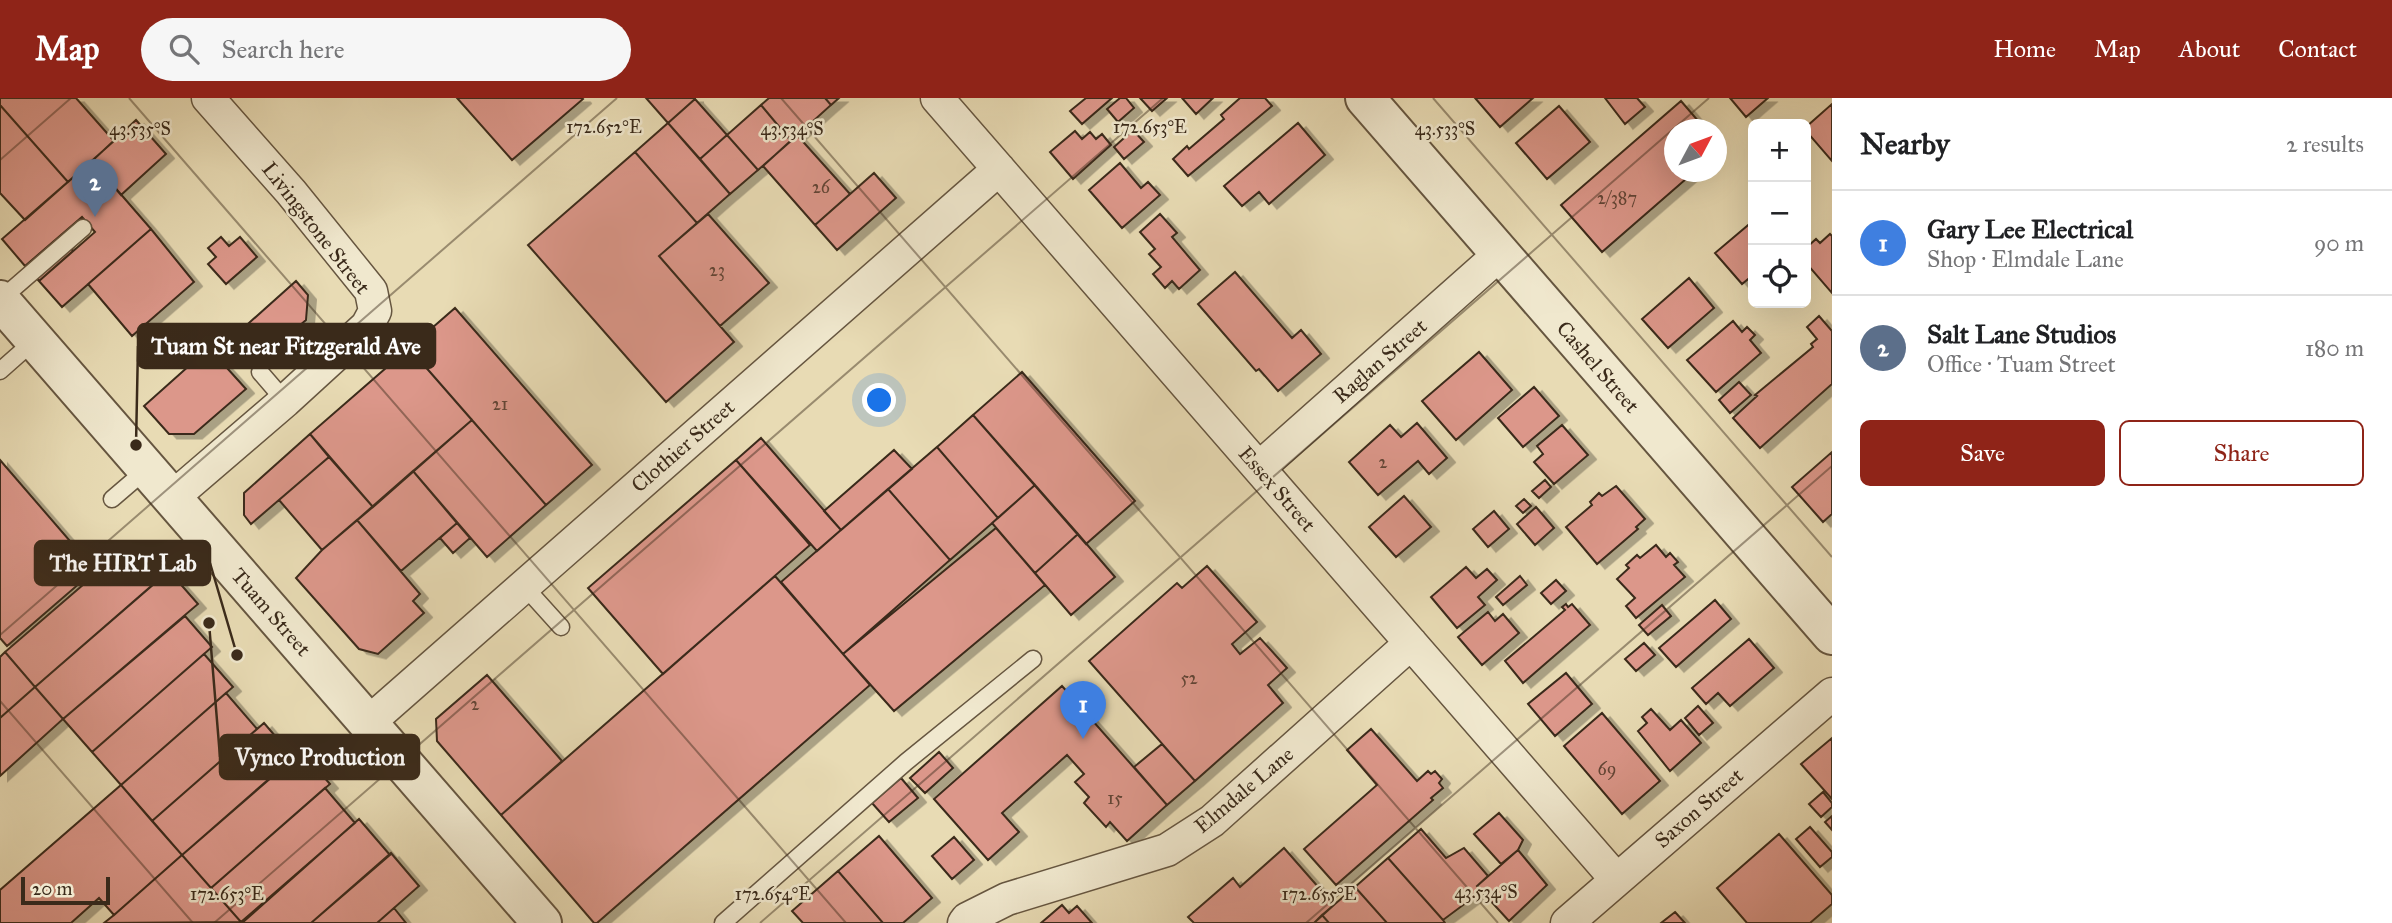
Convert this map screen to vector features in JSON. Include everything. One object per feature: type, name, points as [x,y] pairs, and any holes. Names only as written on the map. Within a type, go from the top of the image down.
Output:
[{"type":"street","name":"Livingstone Street","points":[[172,498],[367,326],[375,311],[371,291],[291,192],[208,98]]},
{"type":"street","name":"Essex Street","points":[[937,98],[1616,879]]},
{"type":"street","name":"Cashel Street","points":[[1364,98],[1832,635]]},
{"type":"street","name":"Clothier Street","points":[[368,723],[999,169]]},
{"type":"street","name":"Raglan Street","points":[[1259,468],[1500,254]]},
{"type":"street","name":"Tuam Street","points":[[0,300],[542,923]]},
{"type":"street","name":"Elmdale Lane","points":[[964,923],[1007,899],[1167,850],[1212,821],[1411,643]]},
{"type":"street","name":"Saxon Street","points":[[1567,923],[1832,694]]},
{"type":"lane","points":[[0,300],[83,228]]},
{"type":"lane","points":[[0,370],[35,340]]},
{"type":"lane","points":[[260,372],[285,401]]},
{"type":"lane","points":[[112,499],[148,470]]},
{"type":"lane","points":[[524,586],[561,627]]},
{"type":"lane","points":[[723,923],[906,762],[1033,659]]},
{"type":"building","points":[[0,98],[76,98],[114,141],[68,182],[0,105]]},
{"type":"building","points":[[457,98],[582,98],[583,99],[512,160]]},
{"type":"building","points":[[646,98],[695,98],[695,99],[668,123]]},
{"type":"building","points":[[769,98],[825,98],[831,105],[791,141],[761,105]]},
{"type":"building","points":[[825,98],[839,98],[831,105]]},
{"type":"building","points":[[1086,98],[1112,98],[1082,124],[1070,111]]},
{"type":"building","points":[[1120,98],[1126,98],[1134,108],[1118,122],[1107,109]]},
{"type":"building","points":[[1140,98],[1167,98],[1152,111]]},
{"type":"building","points":[[1182,98],[1213,98],[1196,114]]},
{"type":"building","points":[[1240,98],[1265,98],[1272,106],[1188,176],[1173,159],[1224,119],[1221,115]]},
{"type":"building","points":[[1475,98],[1533,98],[1500,127]]},
{"type":"building","points":[[1605,98],[1637,98],[1645,107],[1625,124]]},
{"type":"building","points":[[1730,98],[1768,98],[1746,117]]},
{"type":"building","points":[[695,99],[727,135],[700,159],[668,123]]},
{"type":"building","points":[[1681,101],[1697,119],[1664,119],[1664,182],[1682,182],[1602,252],[1561,205]]},
{"type":"building","points":[[1832,104],[1832,161],[1811,137],[1811,123]]},
{"type":"building","points":[[0,105],[68,182],[25,220],[0,193]]},
{"type":"building","points":[[761,105],[791,141],[758,170],[727,135]]},
{"type":"building","points":[[1559,106],[1590,142],[1547,179],[1516,143]]},
{"type":"building","points":[[136,120],[166,154],[121,195],[92,161]]},
{"type":"building","points":[[668,123],[730,194],[697,223],[635,152]]},
{"type":"building","points":[[1298,123],[1325,155],[1269,204],[1259,192],[1242,206],[1224,186]]},
{"type":"building","points":[[1133,130],[1144,142],[1124,159],[1114,147]]},
{"type":"building","points":[[1075,131],[1082,139],[1090,132],[1096,139],[1102,134],[1111,145],[1073,179],[1050,152]]},
{"type":"building","points":[[727,135],[758,170],[730,194],[700,159]]},
{"type":"building","points":[[797,135],[850,194],[815,225],[763,166]]},
{"type":"building","points":[[635,152],[697,223],[659,256],[734,342],[666,402],[528,245]]},
{"type":"building","points":[[92,161],[151,229],[62,307],[39,281],[95,232],[82,217],[25,266],[2,239]]},
{"type":"building","points":[[1120,163],[1141,188],[1148,182],[1160,195],[1122,228],[1089,190]]},
{"type":"building","points":[[874,173],[896,198],[837,250],[815,225]]},
{"type":"building","points":[[708,214],[769,283],[720,326],[659,256]]},
{"type":"building","points":[[1160,214],[1177,233],[1172,237],[1200,270],[1179,289],[1172,281],[1165,288],[1153,274],[1161,267],[1149,254],[1155,249],[1140,232]]},
{"type":"building","points":[[1748,225],[1748,279],[1742,284],[1715,253]]},
{"type":"building","points":[[151,229],[194,282],[132,336],[88,284]]},
{"type":"building","points":[[1830,234],[1832,236],[1832,293],[1811,269],[1811,244],[1816,239],[1820,243]]},
{"type":"building","points":[[60,236],[73,251],[39,281],[25,266]]},
{"type":"building","points":[[221,237],[229,246],[240,237],[257,257],[226,284],[208,264],[216,257],[208,248]]},
{"type":"building","points":[[1235,272],[1292,338],[1301,330],[1321,354],[1278,391],[1259,369],[1256,371],[1198,304]]},
{"type":"building","points":[[1689,278],[1714,308],[1668,348],[1642,319]]},
{"type":"building","points":[[296,281],[308,295],[306,320],[263,357],[240,331]]},
{"type":"building","points":[[455,308],[592,465],[546,505],[409,348]]},
{"type":"building","points":[[1819,316],[1832,331],[1832,384],[1760,448],[1733,418],[1757,396],[1755,395],[1813,347],[1811,344],[1817,339],[1807,327]]},
{"type":"building","points":[[1733,321],[1742,332],[1747,327],[1755,335],[1750,340],[1761,353],[1716,392],[1687,360]]},
{"type":"building","points":[[209,348],[246,389],[194,434],[169,434],[144,406]]},
{"type":"building","points":[[409,348],[472,420],[373,507],[310,434]]},
{"type":"building","points":[[1479,352],[1512,390],[1456,440],[1422,401]]},
{"type":"building","points":[[1022,372],[1135,501],[1086,544],[973,415]]},
{"type":"building","points":[[1739,382],[1751,395],[1730,413],[1719,400]]},
{"type":"building","points":[[1534,387],[1559,416],[1523,447],[1498,418]]},
{"type":"building","points":[[973,415],[1035,485],[998,518],[937,447]]},
{"type":"building","points":[[472,420],[546,505],[487,557],[413,471]]},
{"type":"building","points":[[1417,423],[1447,458],[1429,474],[1418,461],[1378,495],[1349,462],[1390,425],[1401,437]]},
{"type":"building","points":[[1562,425],[1588,455],[1554,484],[1534,462],[1543,454],[1537,446]]},
{"type":"building","points":[[310,434],[329,457],[251,524],[244,515],[244,493]]},
{"type":"building","points":[[761,438],[841,530],[817,551],[736,460]]},
{"type":"building","points":[[937,447],[998,518],[950,560],[888,489]]},
{"type":"building","points":[[894,450],[912,469],[841,530],[824,511]]},
{"type":"building","points":[[1832,452],[1832,514],[1823,522],[1792,487]]},
{"type":"building","points":[[329,457],[373,507],[322,550],[279,500]]},
{"type":"building","points":[[0,460],[95,570],[7,646],[0,638]]},
{"type":"building","points":[[736,460],[810,545],[663,674],[588,588]]},
{"type":"building","points":[[413,471],[457,523],[401,571],[357,520]]},
{"type":"building","points":[[1545,480],[1551,487],[1539,498],[1532,491]]},
{"type":"building","points":[[1035,485],[1078,534],[1035,573],[992,523]]},
{"type":"building","points":[[1616,486],[1645,519],[1636,527],[1638,529],[1597,564],[1566,527],[1592,505],[1590,502],[1599,493],[1602,496]]},
{"type":"building","points":[[888,489],[950,560],[843,654],[781,582]]},
{"type":"building","points":[[1404,496],[1431,527],[1396,557],[1369,527]]},
{"type":"building","points":[[1524,499],[1531,506],[1523,513],[1516,506]]},
{"type":"building","points":[[1536,507],[1554,528],[1535,545],[1517,524]]},
{"type":"building","points":[[1494,511],[1509,529],[1488,547],[1473,529]]},
{"type":"building","points":[[357,520],[420,594],[413,601],[424,613],[378,654],[359,649],[296,578],[322,550]]},
{"type":"building","points":[[457,523],[470,538],[453,553],[440,538]]},
{"type":"building","points":[[996,528],[1045,585],[894,711],[843,654]]},
{"type":"building","points":[[1078,534],[1115,577],[1071,615],[1035,573]]},
{"type":"building","points":[[1656,545],[1666,557],[1670,553],[1678,562],[1674,565],[1685,577],[1636,618],[1626,606],[1635,598],[1617,579],[1629,568],[1626,565],[1637,555],[1640,558]]},
{"type":"building","points":[[127,547],[157,581],[35,687],[5,652]]},
{"type":"building","points":[[1207,566],[1257,622],[1232,644],[1240,654],[1260,638],[1287,668],[1268,685],[1283,703],[1195,781],[1089,661],[1177,583],[1182,588]]},
{"type":"building","points":[[1466,567],[1476,578],[1487,569],[1497,580],[1478,597],[1485,605],[1457,628],[1431,597]]},
{"type":"building","points":[[169,571],[198,604],[63,719],[35,687]]},
{"type":"building","points":[[775,576],[870,685],[594,923],[501,815]]},
{"type":"building","points":[[1520,576],[1527,585],[1503,605],[1496,597]]},
{"type":"building","points":[[1556,580],[1566,591],[1551,604],[1541,593]]},
{"type":"building","points":[[1715,600],[1731,619],[1676,667],[1659,648]]},
{"type":"building","points":[[1566,604],[1568,607],[1572,604],[1590,625],[1523,683],[1505,661],[1565,610],[1562,607]]},
{"type":"building","points":[[1662,605],[1671,616],[1648,635],[1639,625]]},
{"type":"building","points":[[1488,612],[1495,621],[1503,614],[1519,633],[1482,665],[1458,637]]},
{"type":"building","points":[[185,616],[212,647],[92,752],[63,719]]},
{"type":"building","points":[[1749,639],[1774,668],[1730,706],[1718,693],[1706,704],[1692,688]]},
{"type":"building","points":[[1644,643],[1655,655],[1636,671],[1625,659]]},
{"type":"building","points":[[5,652],[35,687],[0,718],[0,657]]},
{"type":"building","points":[[204,654],[233,687],[121,785],[92,752]]},
{"type":"building","points":[[1566,673],[1592,704],[1555,736],[1528,704]]},
{"type":"building","points":[[487,675],[562,761],[501,815],[437,741],[436,719]]},
{"type":"building","points":[[1062,686],[1167,805],[1127,841],[1110,822],[1106,827],[1084,803],[1089,797],[1075,782],[1084,774],[1067,755],[1002,813],[1019,832],[988,860],[934,799]]},
{"type":"building","points":[[35,687],[63,719],[0,776],[0,718]]},
{"type":"building","points":[[226,693],[257,729],[152,821],[121,785]]},
{"type":"building","points":[[1698,706],[1713,723],[1699,735],[1685,718]]},
{"type":"building","points":[[1651,709],[1670,730],[1681,720],[1701,743],[1670,771],[1638,731],[1647,723],[1642,717]]},
{"type":"building","points":[[1602,713],[1660,781],[1622,814],[1564,746]]},
{"type":"building","points":[[264,723],[294,758],[182,855],[152,821]]},
{"type":"building","points":[[1371,729],[1417,781],[1428,771],[1431,774],[1435,771],[1442,779],[1439,783],[1443,788],[1431,798],[1433,800],[1336,885],[1304,849],[1377,785],[1347,750]]},
{"type":"building","points":[[1832,738],[1832,799],[1801,764]]},
{"type":"building","points":[[1162,744],[1195,781],[1167,805],[1134,767]]},
{"type":"building","points":[[301,751],[330,784],[211,888],[182,855]]},
{"type":"building","points":[[939,752],[953,768],[925,793],[910,778]]},
{"type":"building","points":[[901,778],[918,798],[889,822],[872,803]]},
{"type":"building","points":[[121,785],[182,855],[114,915],[99,898],[71,923],[0,923],[0,890]]},
{"type":"building","points":[[325,788],[355,823],[241,922],[211,888]]},
{"type":"building","points":[[1823,792],[1832,807],[1821,817],[1809,804]]},
{"type":"building","points":[[1499,813],[1523,840],[1518,850],[1501,864],[1474,834]]},
{"type":"building","points":[[1832,816],[1832,830],[1825,822]]},
{"type":"building","points":[[359,819],[390,855],[311,923],[242,923]]},
{"type":"building","points":[[1810,827],[1832,852],[1832,857],[1820,867],[1796,839]]},
{"type":"building","points":[[1421,829],[1446,858],[1464,848],[1488,876],[1477,886],[1482,891],[1443,920],[1388,858]]},
{"type":"building","points":[[1779,834],[1832,895],[1832,904],[1810,923],[1747,923],[1717,888]]},
{"type":"building","points":[[879,836],[932,898],[903,923],[883,923],[838,871]]},
{"type":"building","points":[[954,837],[974,860],[952,879],[932,856]]},
{"type":"building","points":[[1284,848],[1334,905],[1314,923],[1194,923],[1188,917],[1233,878],[1240,887]]},
{"type":"building","points":[[1518,850],[1547,885],[1509,921],[1477,886]]},
{"type":"building","points":[[391,853],[419,886],[377,923],[311,923]]},
{"type":"building","points":[[182,855],[241,922],[104,923],[114,915]]},
{"type":"building","points":[[1388,858],[1445,923],[1387,923],[1355,887]]},
{"type":"building","points":[[838,871],[883,923],[803,923],[792,911]]},
{"type":"building","points":[[1355,887],[1387,923],[1329,923],[1322,915]]},
{"type":"building","points":[[1062,905],[1069,913],[1077,906],[1092,923],[1041,923]]},
{"type":"building","points":[[394,908],[406,923],[377,923]]},
{"type":"building","points":[[1675,912],[1685,923],[1661,923]]},
{"type":"building","points":[[1322,915],[1329,923],[1314,923]]},
{"type":"place","name":"Salt Lane Studios","points":[[95,217]]},
{"type":"place","name":"Tuam St near Fitzgerald Ave","points":[[136,445]]},
{"type":"place","name":"Vynco Production","points":[[209,623]]},
{"type":"place","name":"The HIRT Lab","points":[[237,655]]},
{"type":"place","name":"Gary Lee Electrical","points":[[1083,739]]}]
